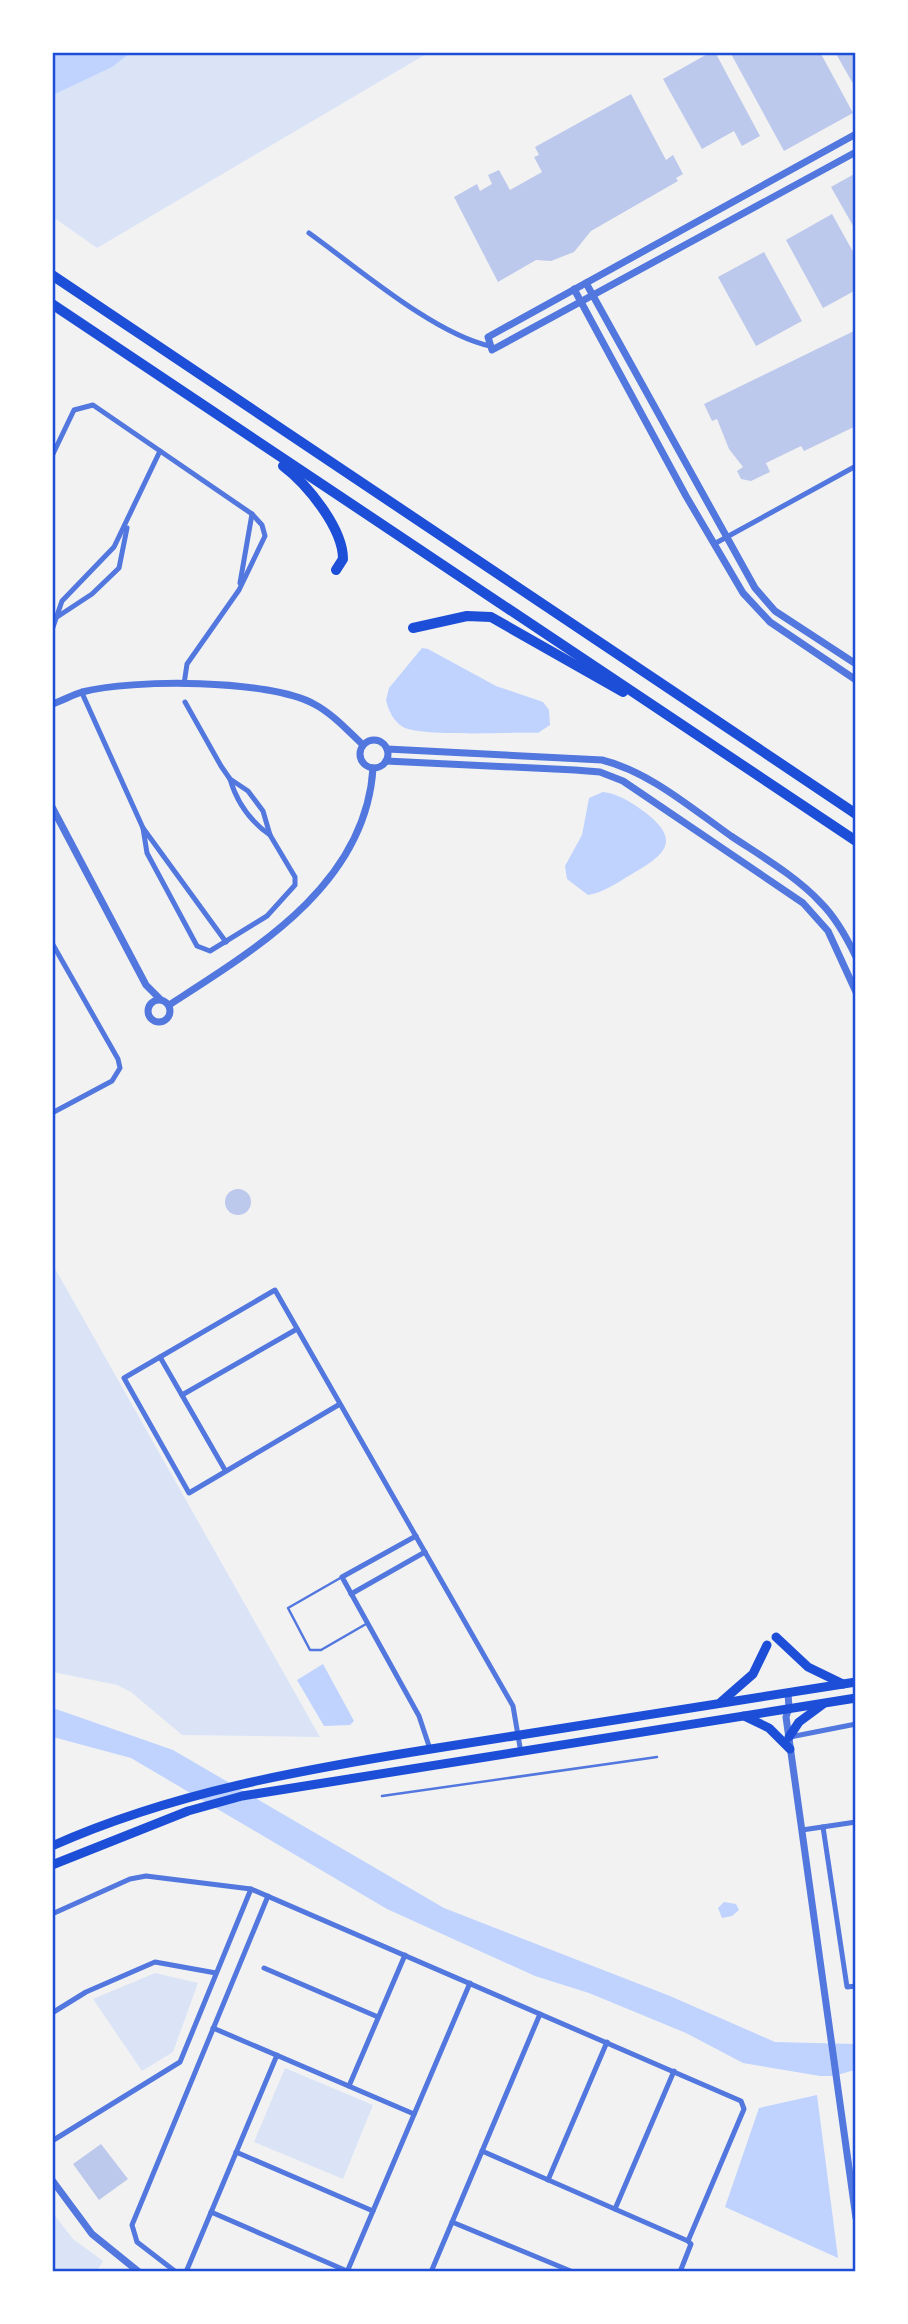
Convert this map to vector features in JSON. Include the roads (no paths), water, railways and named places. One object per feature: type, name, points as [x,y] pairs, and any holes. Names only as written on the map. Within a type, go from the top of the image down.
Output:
[{"type":"highway","points":[[52,275],[856,814]]},
{"type":"highway","points":[[52,304],[856,841]]},
{"type":"highway","points":[[231,424],[307,487],[343,548],[343,559],[336,570]]},
{"type":"highway","points":[[413,628],[467,616],[491,617],[543,644],[737,760]]},
{"type":"main road","points":[[776,1637],[808,1667],[844,1684]]},
{"type":"main road","points":[[717,1705],[753,1674],[767,1645]]},
{"type":"main road","points":[[52,1846],[144,1811],[229,1785],[518,1734],[856,1682]]},
{"type":"main road","points":[[52,1865],[162,1821],[242,1796],[302,1784],[785,1712],[856,1698]]},
{"type":"main road","points":[[789,1737],[799,1722],[826,1703]]},
{"type":"main road","points":[[744,1716],[769,1728],[790,1749]]},
{"type":"street","points":[[856,134],[488,337],[490,346],[494,351],[856,152]]},
{"type":"street","points":[[309,233],[442,328],[470,342],[490,346]]},
{"type":"street","points":[[586,283],[755,588],[775,611],[856,664]]},
{"type":"street","points":[[574,289],[743,593],[770,622],[856,680]]},
{"type":"street","points":[[52,456],[74,410],[93,405],[252,514],[262,525],[265,536],[239,590],[187,664],[184,684]]},
{"type":"street","points":[[52,630],[62,601],[114,547],[129,522],[160,451]]},
{"type":"street","points":[[714,544],[856,466]]},
{"type":"street","points":[[239,590],[252,514]]},
{"type":"street","points":[[55,618],[92,594],[118,568],[129,522]]},
{"type":"street","points":[[52,704],[82,692],[124,685],[184,684],[256,689],[313,703],[363,746]]},
{"type":"street","points":[[82,692],[144,828],[226,942]]},
{"type":"street","points":[[185,702],[230,779],[235,797],[255,824],[270,835]]},
{"type":"street","points":[[363,746],[378,741],[387,749],[602,760],[634,771],[789,875],[834,918],[856,957]]},
{"type":"street","points":[[363,746],[360,758],[365,765],[373,768],[386,761],[575,770],[600,772],[623,780],[803,903],[833,940],[856,992]]},
{"type":"street","points":[[386,761],[387,749]]},
{"type":"street","points":[[169,1005],[250,953],[320,890],[341,861],[363,817],[373,768]]},
{"type":"street","points":[[144,828],[147,853],[198,946],[210,951],[226,942],[267,916],[295,885],[295,877],[270,835],[263,811],[248,790],[230,779]]},
{"type":"street","points":[[52,807],[146,985],[169,1005]]},
{"type":"street","points":[[157,873],[164,866],[170,866]]},
{"type":"street","points":[[52,943],[118,1059],[118,1073],[112,1081],[52,1113]]},
{"type":"street","points":[[146,985],[149,1016],[158,1022],[170,1015],[169,1005]]},
{"type":"street","points":[[149,1005],[160,999]]},
{"type":"street","points":[[340,1404],[188,1493],[124,1378],[275,1290],[513,1706],[521,1753]]},
{"type":"street","points":[[182,1395],[298,1329]]},
{"type":"street","points":[[160,1357],[225,1470]]},
{"type":"street","points":[[416,1536],[342,1577],[419,1716],[430,1749]]},
{"type":"street","points":[[351,1594],[425,1552]]},
{"type":"street","points":[[785,1712],[788,1693]]},
{"type":"street","points":[[777,1695],[785,1712],[789,1737],[856,2218]]},
{"type":"street","points":[[789,1737],[856,1724]]},
{"type":"street","points":[[802,1830],[856,1822]]},
{"type":"street","points":[[823,1827],[847,1987],[856,1986]]},
{"type":"street","points":[[52,1914],[130,1879],[146,1876],[251,1889],[741,2101],[744,2109],[688,2241]]},
{"type":"street","points":[[53,2140],[180,2062],[251,1889]]},
{"type":"street","points":[[176,2272],[137,2242],[132,2225],[268,1896]]},
{"type":"street","points":[[349,2086],[405,1955]]},
{"type":"street","points":[[52,2013],[86,1992],[155,1962],[216,1973]]},
{"type":"street","points":[[264,1968],[378,2017]]},
{"type":"street","points":[[211,2212],[347,2271],[470,1983]]},
{"type":"street","points":[[431,2272],[541,2014]]},
{"type":"street","points":[[213,2028],[414,2114]]},
{"type":"street","points":[[548,2180],[607,2042]]},
{"type":"street","points":[[186,2272],[277,2055]]},
{"type":"street","points":[[615,2209],[674,2071]]},
{"type":"street","points":[[482,2151],[688,2241],[691,2244],[680,2272]]},
{"type":"street","points":[[236,2152],[373,2211]]},
{"type":"street","points":[[52,2180],[92,2234],[139,2272]]},
{"type":"street","points":[[452,2222],[573,2272]]},
{"type":"lane","points":[[342,1577],[288,1608],[310,1650],[321,1650],[367,1623]]},
{"type":"lane","points":[[382,1796],[657,1757]]},
{"type":"water","points":[[52,53],[130,53],[112,67],[53,95]]},
{"type":"water","points":[[422,648],[496,686],[543,702],[549,710],[550,725],[538,733],[447,733],[403,727],[392,715],[386,700],[389,688]]},
{"type":"water","points":[[603,792],[631,802],[646,813],[664,832],[666,840],[660,854],[652,861],[610,887],[588,895],[567,879],[565,866],[582,835],[589,798]]},
{"type":"water","points":[[323,1664],[354,1721],[350,1725],[324,1726],[297,1680]]},
{"type":"water","points":[[53,1708],[173,1750],[444,1908],[670,1996],[775,2042],[855,2044],[855,2070],[833,2076],[820,2076],[743,2063],[686,2033],[589,1993],[535,1976],[387,1909],[131,1758],[53,1737]]},
{"type":"water","points":[[724,1902],[736,1904],[739,1910],[732,1916],[722,1918],[718,1908]]},
{"type":"water","points":[[817,2095],[838,2258],[725,2207],[759,2108]]}]
